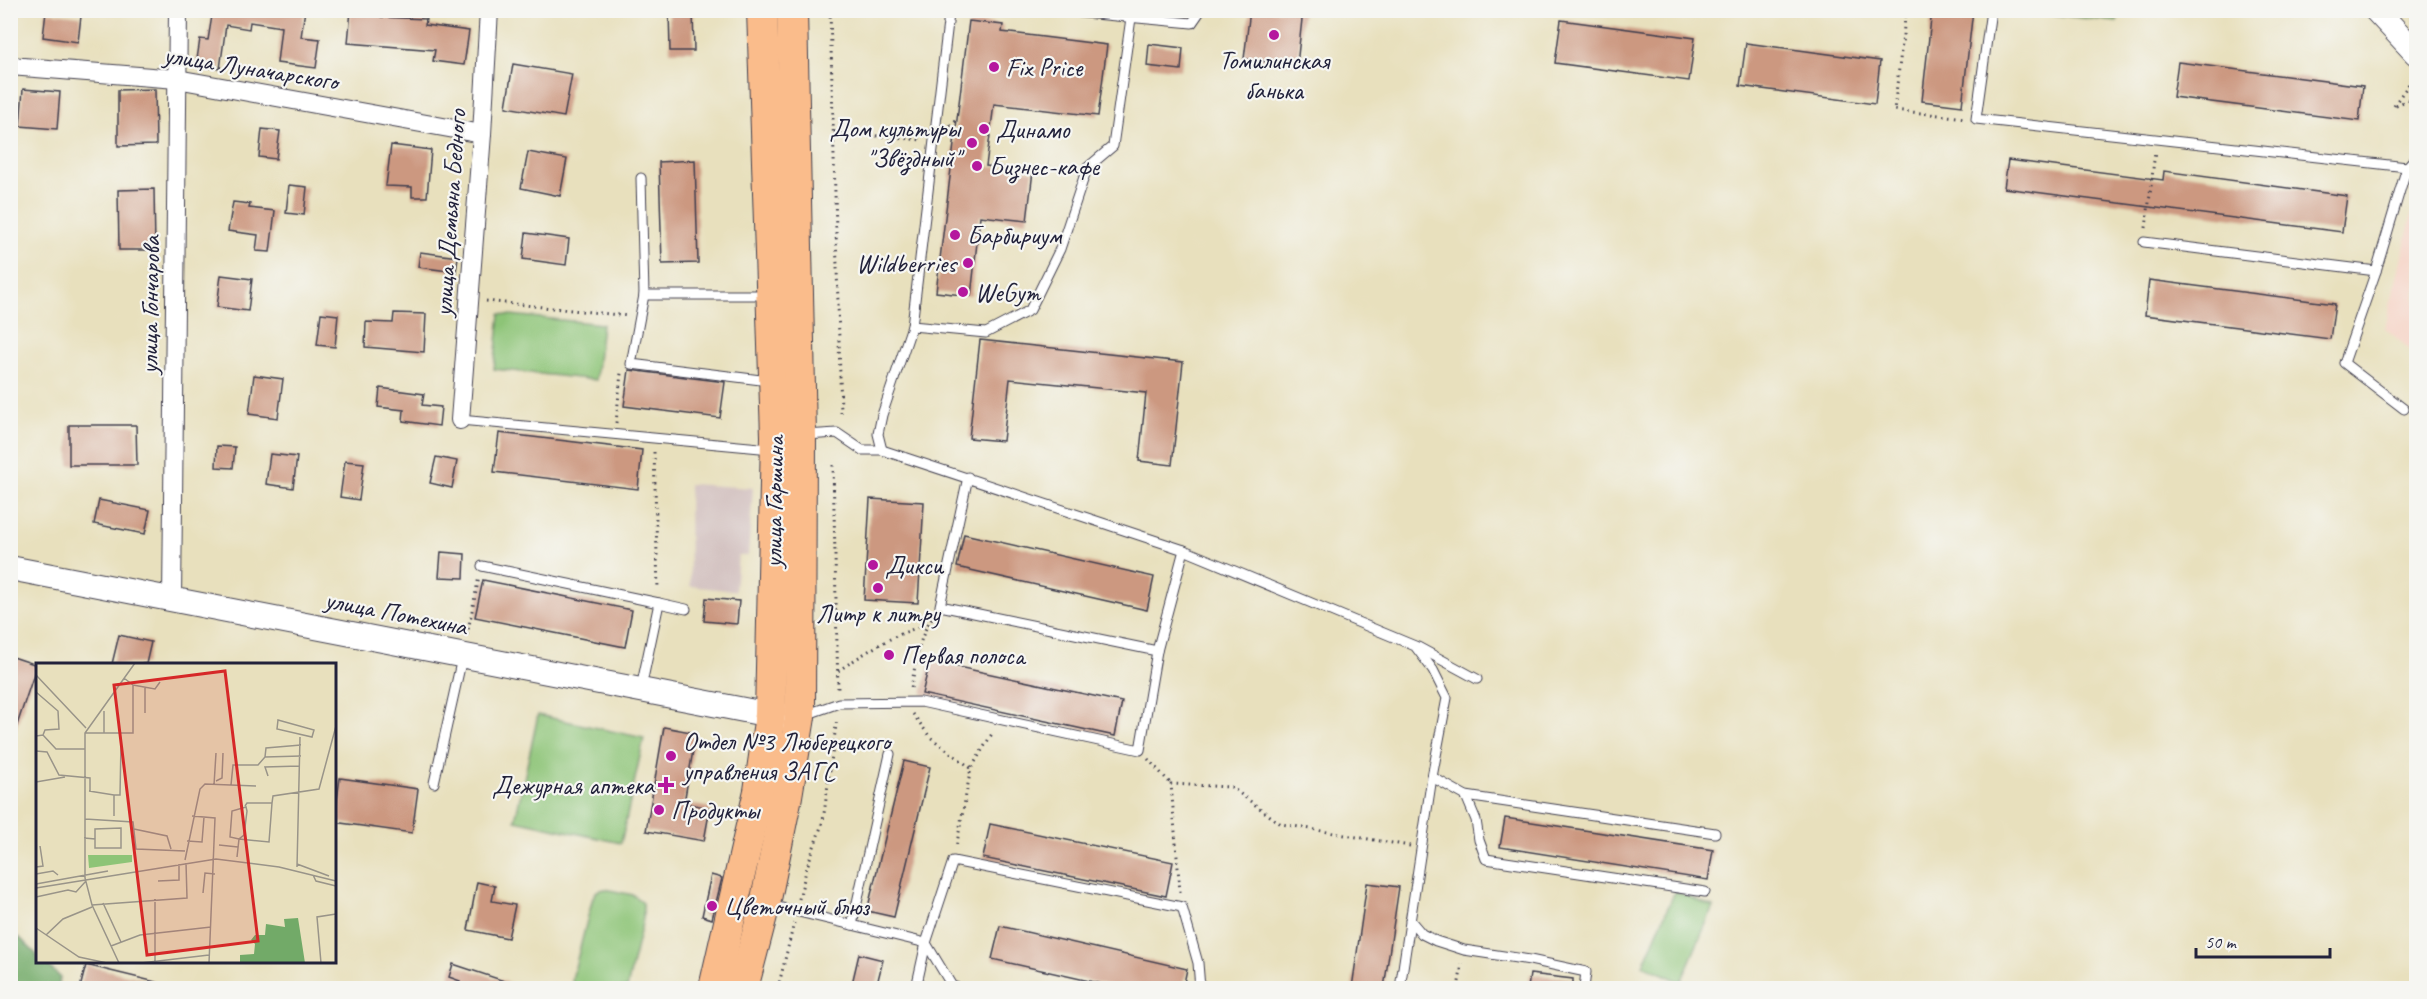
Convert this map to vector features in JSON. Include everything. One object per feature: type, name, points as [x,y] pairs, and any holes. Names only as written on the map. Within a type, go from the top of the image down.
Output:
[{"type":"main road","name":"улица Гаршина","points":[[714,988],[759,791],[770,715],[788,442],[774,381],[762,10]]},
{"type":"main road","name":"улица Гаршина","points":[[743,988],[765,904],[800,717],[788,442],[792,10]]},
{"type":"street","name":"улица Гончарова","points":[[172,600],[178,10]]},
{"type":"street","name":"улица Демьяна Бедного","points":[[460,420],[489,10]]},
{"type":"street","points":[[2376,10],[2416,53]]},
{"type":"street","name":"улица Луначарского","points":[[10,66],[177,79],[482,134]]},
{"type":"street","name":"улица Потехина","points":[[10,568],[770,715],[800,717]]},
{"type":"lane","points":[[882,450],[878,434],[882,415],[912,326],[949,14],[958,10]]},
{"type":"lane","points":[[1051,10],[1192,23],[1201,10]]},
{"type":"lane","points":[[1991,10],[1976,119],[2407,167]]},
{"type":"lane","points":[[912,326],[986,333],[1030,310],[1060,249],[1087,168],[1113,146],[1131,18]]},
{"type":"lane","points":[[2404,409],[2344,363],[2376,271],[2407,167],[2416,158]]},
{"type":"lane","points":[[641,178],[644,296],[631,364],[774,381]]},
{"type":"lane","points":[[2144,242],[2376,271]]},
{"type":"lane","points":[[644,296],[772,295]]},
{"type":"lane","points":[[460,420],[654,438],[788,442],[837,433],[862,450],[882,450],[1184,550],[1415,646],[1477,679]]},
{"type":"lane","points":[[968,477],[940,606],[1156,651]]},
{"type":"lane","points":[[800,717],[839,704],[921,702],[1140,750],[1156,651],[1184,550]]},
{"type":"lane","points":[[482,566],[686,609]]},
{"type":"lane","points":[[640,690],[658,603]]},
{"type":"lane","points":[[1400,988],[1431,777],[1447,698],[1433,670],[1415,646]]},
{"type":"lane","points":[[434,783],[462,655]]},
{"type":"lane","points":[[852,925],[890,754]]},
{"type":"lane","points":[[1431,777],[1466,796],[1715,833]]},
{"type":"lane","points":[[1466,796],[1476,820],[1479,840],[1486,859],[1705,892]]},
{"type":"lane","points":[[916,988],[926,944],[953,861],[1182,907],[1198,963],[1200,988]]},
{"type":"lane","points":[[765,904],[926,944],[952,986],[960,988]]},
{"type":"lane","points":[[1410,920],[1422,934],[1464,950],[1530,960],[1586,972],[1584,988]]},
{"type":"path","points":[[830,10],[841,413]]},
{"type":"path","points":[[1906,10],[1894,110],[1976,119]]},
{"type":"path","points":[[2416,74],[2394,105],[2416,97]]},
{"type":"path","points":[[834,132],[934,141],[957,120]]},
{"type":"path","points":[[2144,242],[2156,139]]},
{"type":"path","points":[[469,299],[640,317]]},
{"type":"path","points":[[615,434],[621,373],[631,364]]},
{"type":"path","points":[[654,438],[658,603]]},
{"type":"path","points":[[462,655],[482,566]]},
{"type":"path","points":[[940,606],[926,625],[917,654],[908,703],[916,719],[930,737],[971,768]]},
{"type":"path","points":[[838,671],[883,641],[926,625]]},
{"type":"path","points":[[953,861],[971,768],[1000,720]]},
{"type":"path","points":[[1140,750],[1171,784],[1182,907]]},
{"type":"path","points":[[1171,784],[1231,787],[1281,824],[1421,848]]},
{"type":"path","points":[[1458,988],[1464,950]]},
{"type":"shaded area","points":[[2416,196],[2416,355],[2385,328]]},
{"type":"shaded area","points":[[689,484],[753,488],[748,556],[738,556],[735,591],[690,586]]},
{"type":"green space","points":[[2048,10],[2119,11],[2117,22],[2048,14]]},
{"type":"green space","points":[[500,314],[602,324],[596,380],[494,369]]},
{"type":"green space","points":[[538,715],[644,738],[621,843],[515,820]]},
{"type":"green space","points":[[605,889],[633,895],[643,903],[643,919],[627,988],[574,988],[572,979],[593,897],[597,891]]},
{"type":"green space","points":[[1675,891],[1713,907],[1681,982],[1643,965]]},
{"type":"green space","points":[[19,937],[36,954],[36,963],[45,963],[60,977],[58,988],[11,988],[11,945]]},
{"type":"building","points":[[213,10],[305,10],[301,37],[320,39],[316,68],[277,63],[281,27],[250,22],[249,29],[226,25],[220,69],[196,66],[200,39],[208,40]]},
{"type":"building","points":[[351,10],[382,10],[381,17],[426,19],[425,25],[469,31],[464,65],[433,61],[435,50],[348,43]]},
{"type":"building","points":[[669,10],[693,10],[694,51],[670,51]]},
{"type":"building","name":"Томилинская банька","points":[[1250,10],[1303,10],[1297,65],[1244,59]]},
{"type":"building","points":[[1932,10],[1973,10],[1962,106],[1922,101]]},
{"type":"building","points":[[46,12],[81,16],[78,42],[43,37]]},
{"type":"building","points":[[1561,20],[1695,38],[1689,81],[1555,63]]},
{"type":"building","name":"Дом культуры \"Звёздный\"","points":[[969,21],[1003,25],[1002,32],[1107,45],[1098,116],[994,104],[986,166],[1033,171],[1027,221],[980,216],[971,296],[936,292]]},
{"type":"building","points":[[1746,43],[1880,61],[1875,104],[1740,86]]},
{"type":"building","points":[[1149,44],[1183,48],[1181,70],[1147,66]]},
{"type":"building","points":[[2178,62],[2363,86],[2359,121],[2173,97]]},
{"type":"building","points":[[513,64],[572,74],[564,117],[506,107]]},
{"type":"building","points":[[23,89],[60,92],[57,129],[20,126]]},
{"type":"building","points":[[155,89],[156,145],[118,146],[118,90]]},
{"type":"building","points":[[262,129],[280,131],[276,159],[259,157]]},
{"type":"building","points":[[391,145],[431,150],[427,197],[412,197],[412,187],[386,186]]},
{"type":"building","points":[[528,152],[567,159],[560,196],[521,188]]},
{"type":"building","points":[[695,160],[698,263],[662,264],[659,162]]},
{"type":"building","points":[[2008,160],[2163,180],[2164,171],[2347,196],[2342,232],[2004,188]]},
{"type":"building","points":[[289,185],[307,187],[304,215],[286,213]]},
{"type":"building","points":[[154,189],[155,250],[119,250],[118,190]]},
{"type":"building","points":[[233,202],[250,204],[249,208],[275,211],[270,252],[256,251],[258,235],[228,231]]},
{"type":"building","points":[[526,233],[569,239],[566,265],[523,259]]},
{"type":"building","points":[[420,252],[458,257],[456,272],[418,267]]},
{"type":"building","points":[[221,275],[252,279],[248,311],[217,307]]},
{"type":"building","points":[[2149,280],[2335,304],[2330,339],[2145,315]]},
{"type":"building","points":[[321,313],[338,315],[335,347],[317,345]]},
{"type":"building","points":[[394,313],[426,314],[424,352],[365,347],[366,322],[393,323]]},
{"type":"building","points":[[980,340],[1183,362],[1172,465],[1139,461],[1146,393],[1010,379],[1003,441],[969,438]]},
{"type":"building","points":[[629,370],[725,382],[720,418],[624,406]]},
{"type":"building","points":[[254,375],[283,379],[278,418],[249,414]]},
{"type":"building","points":[[380,388],[424,394],[422,405],[441,407],[439,426],[403,421],[404,410],[378,407]]},
{"type":"building","points":[[69,425],[136,425],[137,465],[69,465]]},
{"type":"building","points":[[499,433],[642,450],[638,489],[494,472]]},
{"type":"building","points":[[217,446],[235,447],[233,468],[216,467]]},
{"type":"building","points":[[270,454],[297,457],[293,488],[266,484]]},
{"type":"building","points":[[436,457],[457,461],[452,488],[430,483]]},
{"type":"building","points":[[345,461],[364,463],[359,500],[340,497]]},
{"type":"building","points":[[870,499],[924,502],[918,603],[864,600]]},
{"type":"building","points":[[99,500],[150,510],[145,534],[94,524]]},
{"type":"building","points":[[964,534],[1154,577],[1147,610],[957,567]]},
{"type":"building","points":[[441,552],[465,554],[464,578],[439,577]]},
{"type":"building","points":[[483,580],[632,610],[625,647],[475,617]]},
{"type":"building","points":[[706,598],[739,601],[737,624],[704,621]]},
{"type":"building","points":[[119,635],[151,642],[146,663],[112,663]]},
{"type":"building","points":[[10,656],[36,665],[36,668],[13,737],[10,737]]},
{"type":"building","points":[[930,661],[1122,702],[1115,736],[922,694]]},
{"type":"building","points":[[664,727],[696,733],[684,803],[710,808],[704,841],[646,831]]},
{"type":"building","points":[[904,761],[930,767],[894,917],[867,911]]},
{"type":"building","points":[[340,778],[418,789],[412,833],[336,822]]},
{"type":"building","points":[[1505,818],[1713,850],[1708,880],[1500,847]]},
{"type":"building","points":[[990,824],[1173,862],[1166,896],[983,858]]},
{"type":"building","points":[[711,875],[722,878],[712,919],[702,916]]},
{"type":"building","points":[[477,882],[495,886],[492,901],[515,905],[508,938],[468,930]]},
{"type":"building","points":[[1367,883],[1399,887],[1384,988],[1352,988]]},
{"type":"building","points":[[1000,926],[1187,969],[1183,988],[1120,988],[992,959]]},
{"type":"building","points":[[859,954],[883,960],[876,988],[851,988]]},
{"type":"building","points":[[453,964],[519,986],[518,988],[457,988],[460,981],[449,977]]},
{"type":"building","points":[[86,965],[160,983],[159,988],[80,988]]},
{"type":"building","points":[[1530,974],[1573,979],[1573,988],[1528,988]]},
{"type":"place","name":"Томилинская банька","points":[[1274,35]]},
{"type":"place","name":"Fix Price","points":[[994,67]]},
{"type":"place","name":"Динамо","points":[[984,129]]},
{"type":"place","name":"Дом культуры \"Звёздный\"","points":[[972,143]]},
{"type":"place","name":"Бизнес-кафе","points":[[977,166]]},
{"type":"place","name":"Барбириум","points":[[955,235]]},
{"type":"place","name":"Wildberries","points":[[968,263]]},
{"type":"place","name":"WeGym","points":[[963,292]]},
{"type":"place","name":"Дикси","points":[[873,565]]},
{"type":"place","name":"Литр к литру","points":[[878,588]]},
{"type":"place","name":"Первая полоса","points":[[889,655]]},
{"type":"place","name":"Отдел №3 Люберецкого управления ЗАГС","points":[[671,756]]},
{"type":"place","name":"Дежурная аптека","points":[[666,785]]},
{"type":"place","name":"Продукты","points":[[659,810]]},
{"type":"place","name":"Цветочный блюз","points":[[712,906]]}]
